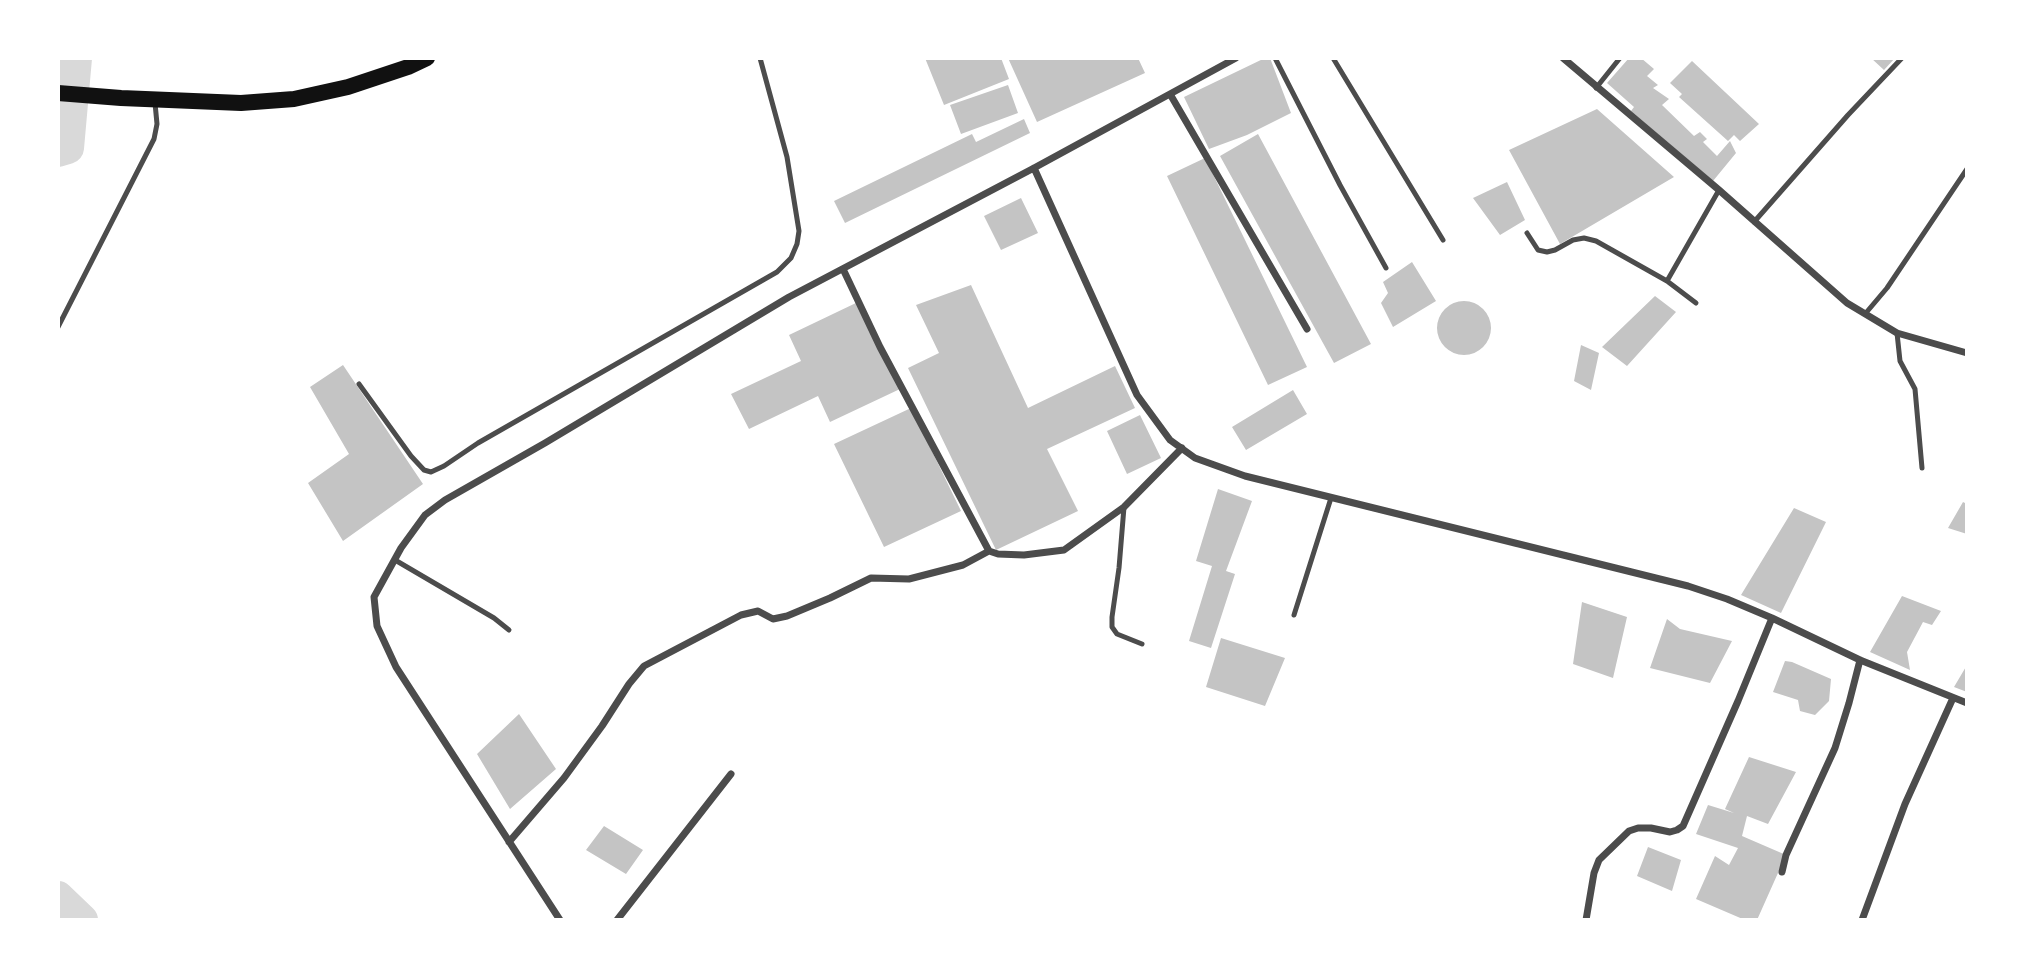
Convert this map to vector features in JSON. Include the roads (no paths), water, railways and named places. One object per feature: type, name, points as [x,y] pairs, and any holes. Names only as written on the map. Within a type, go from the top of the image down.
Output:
[{"type":"main road","points":[[58,93],[241,103],[293,99],[348,87],[427,58]]},
{"type":"street","points":[[559,920],[396,667],[377,626],[374,597],[425,515],[445,500],[789,297],[1034,169],[1236,58]]},
{"type":"street","points":[[1563,58],[1847,303],[1897,333],[1967,354]]},
{"type":"street","points":[[1170,94],[1307,329]]},
{"type":"street","points":[[1034,169],[1137,395],[1170,440],[1195,458],[1245,476],[1688,586],[1772,618],[1860,660],[1967,704]]},
{"type":"street","points":[[843,269],[880,346],[989,551],[1024,555],[1064,550],[1124,506],[1182,448]]},
{"type":"street","points":[[509,842],[564,778],[644,666],[741,615],[758,611],[774,619],[787,616],[871,578],[909,579],[963,565],[989,551]]},
{"type":"street","points":[[1586,920],[1594,873],[1599,860],[1629,831],[1651,828],[1670,832],[1683,826],[1772,618]]},
{"type":"street","points":[[1782,872],[1786,855],[1835,748],[1860,660]]},
{"type":"street","points":[[1862,920],[1905,804],[1953,698]]},
{"type":"street","points":[[617,920],[731,774]]},
{"type":"lane","points":[[359,384],[411,456],[424,470],[431,472],[777,272],[791,258],[799,231],[787,156],[760,58]]},
{"type":"lane","points":[[1275,58],[1386,268]]},
{"type":"lane","points":[[1333,58],[1443,240]]},
{"type":"lane","points":[[1596,88],[1620,58]]},
{"type":"lane","points":[[1754,222],[1902,58]]},
{"type":"lane","points":[[58,327],[154,139],[157,124],[155,100]]},
{"type":"lane","points":[[1865,314],[1886,288],[1967,169]]},
{"type":"lane","points":[[1667,281],[1719,190]]},
{"type":"lane","points":[[1527,233],[1538,250],[1546,253],[1573,240],[1584,238],[1596,241],[1667,281],[1696,303]]},
{"type":"lane","points":[[1897,333],[1900,361],[1915,388],[1922,468]]},
{"type":"lane","points":[[1294,615],[1331,498]]},
{"type":"lane","points":[[1124,506],[1112,627],[1117,634],[1142,643]]},
{"type":"lane","points":[[395,560],[494,618],[509,630]]},
{"type":"waterway","points":[[58,151],[68,148],[76,58]]},
{"type":"waterway","points":[[58,897],[82,920]]}]
